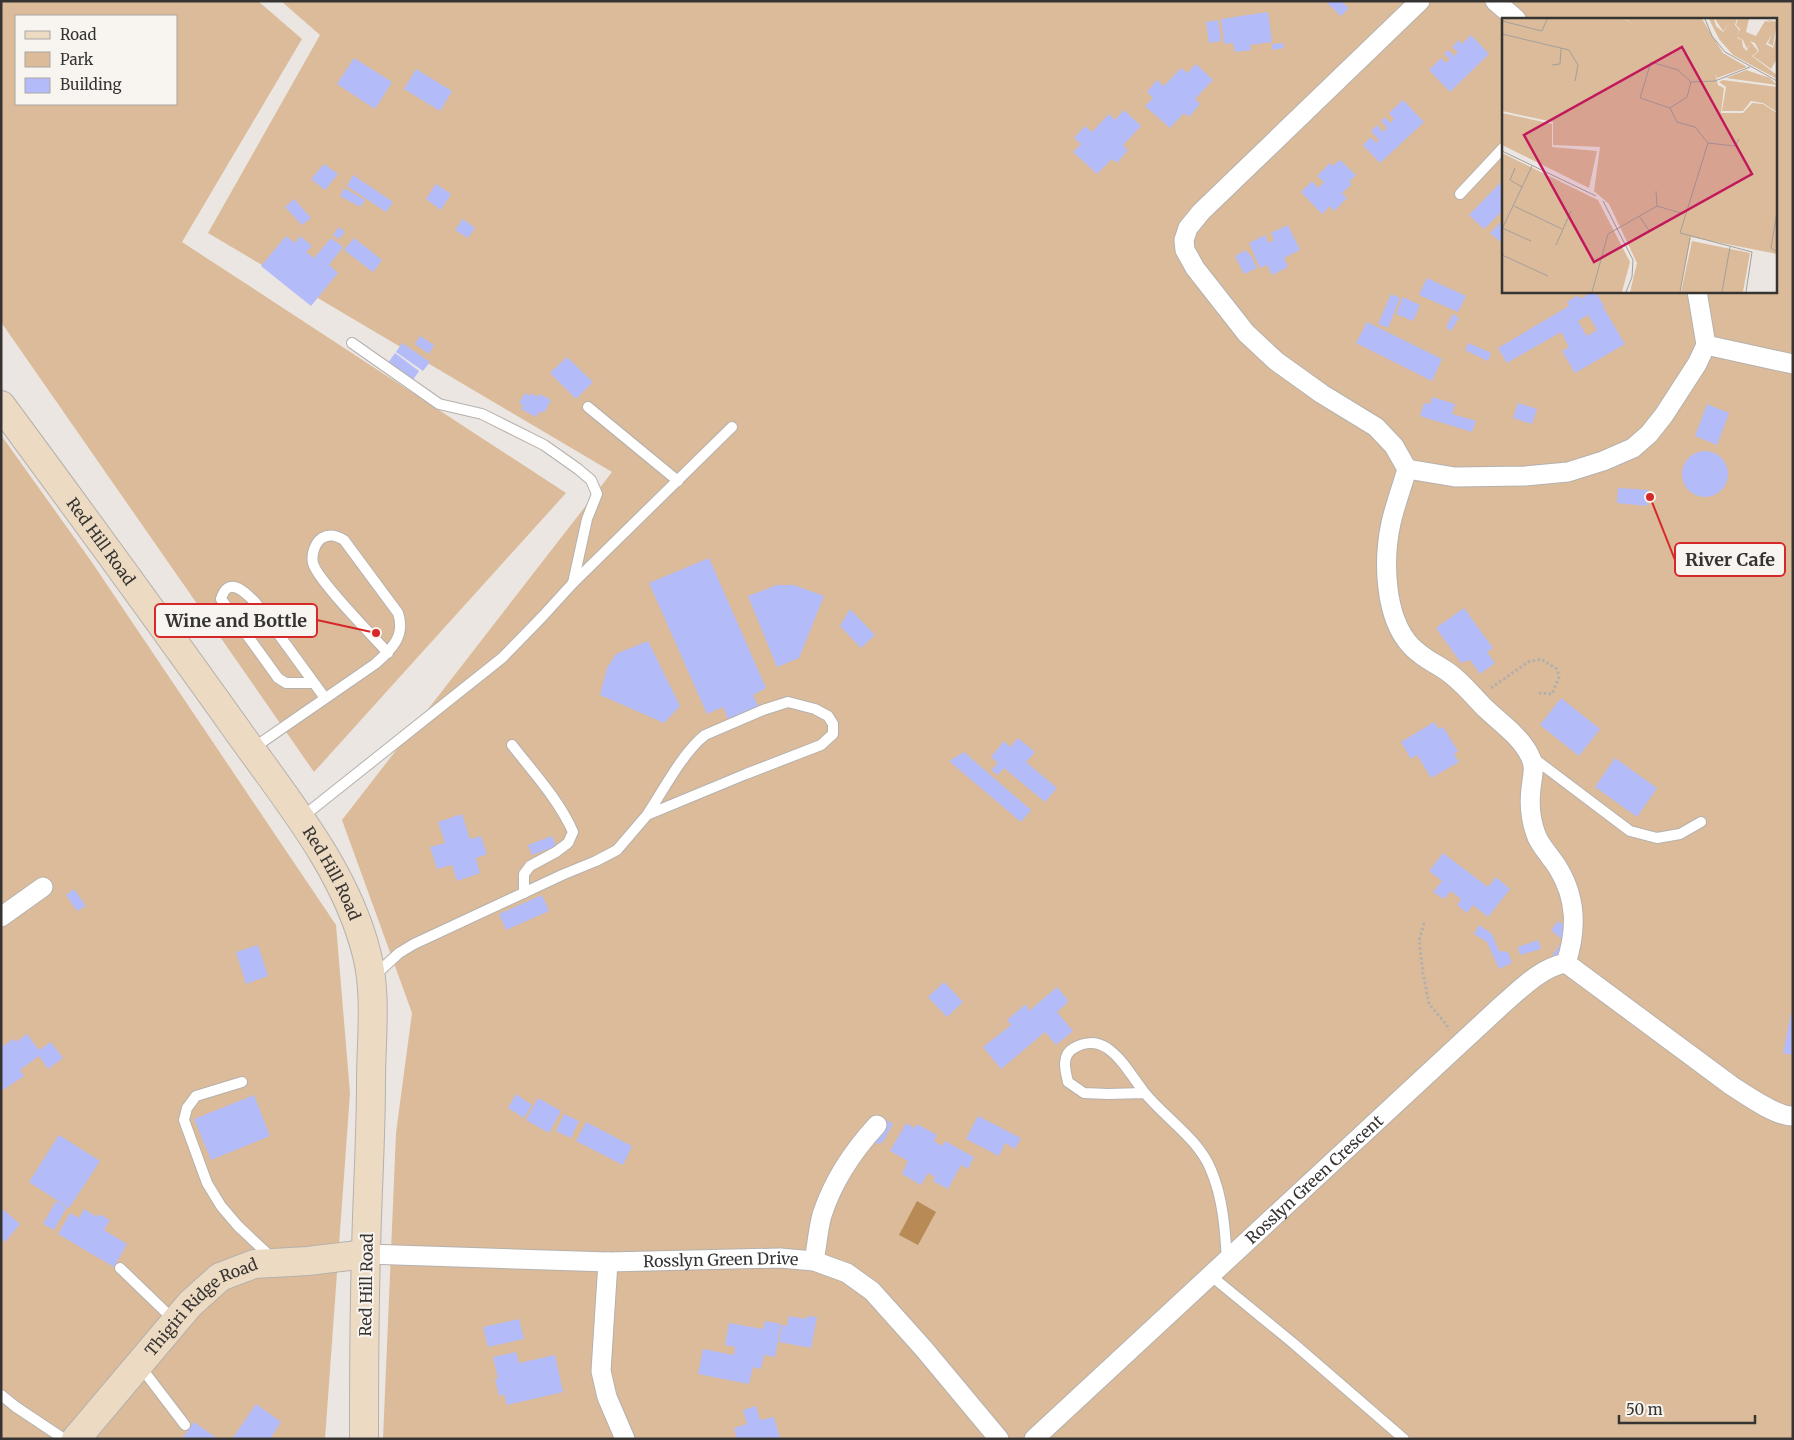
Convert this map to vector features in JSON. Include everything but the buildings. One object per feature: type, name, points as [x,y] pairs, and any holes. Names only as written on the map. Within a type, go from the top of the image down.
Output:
[{"type":"main road","name":"Red Hill Road","points":[[1,405],[136,587],[300,819],[335,873],[355,918],[369,967],[370,1132],[366,1254],[364,1439]]},
{"type":"main road","name":"Thigiri Ridge Road","points":[[76,1439],[190,1304],[220,1278],[254,1264],[366,1254]]},
{"type":"street","points":[[1420,1],[1201,212],[1188,228],[1184,240],[1186,250],[1195,268],[1246,333],[1276,361],[1322,394],[1376,427],[1394,446],[1407,469],[1391,524],[1388,549],[1390,602],[1396,626],[1410,644],[1426,659],[1442,668],[1476,698],[1522,743],[1531,757],[1534,769],[1530,790],[1530,812],[1533,826],[1538,839],[1567,884],[1572,900],[1574,934],[1566,963],[1732,1086],[1760,1103],[1787,1116],[1793,1116]]},
{"type":"street","points":[[1495,1],[1515,18]]},
{"type":"street","points":[[1407,469],[1455,477],[1525,476],[1568,472],[1603,462],[1633,448],[1650,434],[1664,415],[1697,364],[1706,345],[1697,292]]},
{"type":"street","points":[[1706,345],[1793,364]]},
{"type":"street","points":[[1,917],[43,887]]},
{"type":"street","name":"Rosslyn Green Crescent","points":[[1034,1439],[1502,1005],[1544,970],[1566,963]]},
{"type":"street","points":[[814,1261],[822,1215],[839,1175],[877,1125]]},
{"type":"street","name":"Rosslyn Green Drive","points":[[366,1254],[608,1262],[780,1258],[814,1261],[847,1273],[872,1290],[999,1439]]},
{"type":"street","points":[[608,1262],[601,1371],[607,1397],[625,1439]]},
{"type":"lane","points":[[1460,194],[1502,149]]},
{"type":"lane","points":[[352,342],[439,404],[482,414],[544,445],[591,480],[597,494],[587,519],[573,583]]},
{"type":"lane","points":[[588,407],[678,481]]},
{"type":"lane","points":[[300,819],[502,658],[573,583],[732,428]]},
{"type":"lane","points":[[251,750],[388,653],[401,631],[401,621],[398,613],[344,540],[330,535],[323,537],[318,542],[313,554],[313,562],[317,571],[388,653]]},
{"type":"lane","points":[[313,683],[286,683],[278,678],[221,600],[223,594],[230,587],[243,589],[255,602],[325,698]]},
{"type":"lane","points":[[369,967],[617,850],[647,815],[677,768],[698,740],[705,735],[763,710],[788,702],[815,709],[828,716],[833,724],[833,734],[821,745],[647,815]]},
{"type":"lane","points":[[512,745],[545,788],[568,821],[573,832],[568,843],[530,866],[524,874],[524,894]]},
{"type":"lane","points":[[1531,757],[1630,831],[1657,838],[1680,834],[1702,822]]},
{"type":"lane","points":[[1144,1093],[1084,1093],[1068,1082],[1064,1064],[1071,1050],[1082,1043],[1094,1043],[1106,1048],[1124,1065],[1144,1093],[1195,1145],[1211,1169],[1223,1208],[1227,1260]]},
{"type":"lane","points":[[242,1082],[196,1096],[187,1108],[184,1120],[207,1183],[221,1206],[238,1226],[268,1255],[279,1262]]},
{"type":"lane","points":[[120,1268],[176,1322]]},
{"type":"lane","points":[[1210,1274],[1404,1439]]},
{"type":"lane","points":[[140,1365],[185,1424]]},
{"type":"lane","points":[[1,1395],[64,1439]]},
{"type":"path","points":[[1476,698],[1528,662],[1541,660],[1557,669],[1559,677],[1552,694],[1539,693]]},
{"type":"path","points":[[1424,923],[1419,941],[1429,1004],[1446,1024],[1457,1046]]},
{"type":"green space","points":[[1,1],[258,1],[302,39],[182,242],[566,493],[314,772],[1,322]]},
{"type":"green space","points":[[281,1],[1793,1],[1793,1439],[383,1439],[396,1133],[412,1013],[342,820],[612,472],[208,233],[320,35]]},
{"type":"green space","points":[[1,435],[91,561],[336,925],[350,1093],[325,1439],[1,1439]]},
{"type":"shaded area","points":[[917,1201],[936,1212],[918,1245],[899,1235]]},
{"type":"place","name":"River Cafe","points":[[1650,497]]},
{"type":"place","name":"Wine and Bottle","points":[[376,633]]}]
